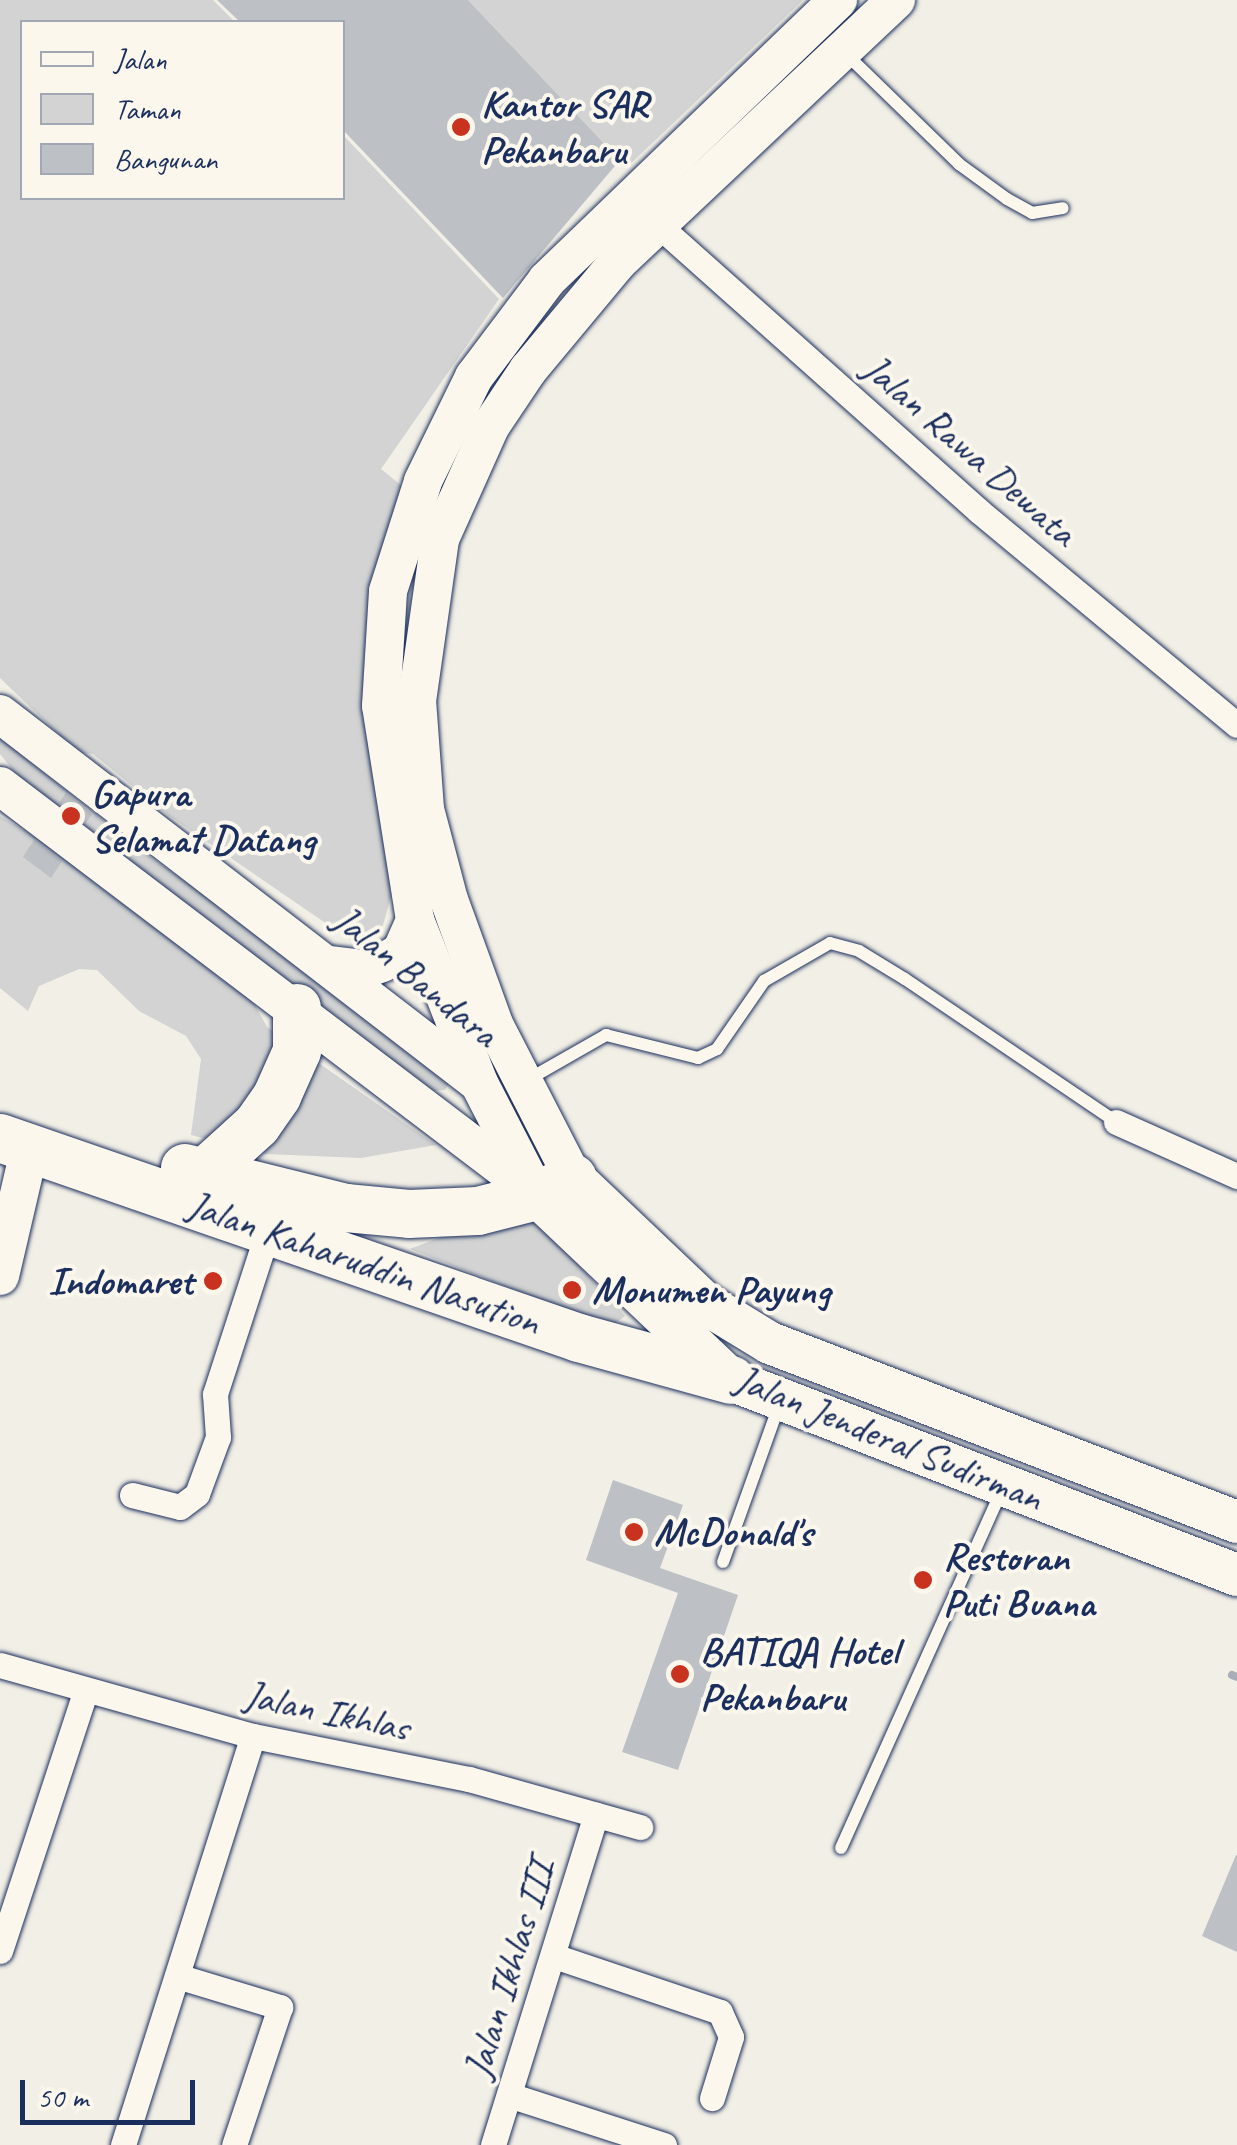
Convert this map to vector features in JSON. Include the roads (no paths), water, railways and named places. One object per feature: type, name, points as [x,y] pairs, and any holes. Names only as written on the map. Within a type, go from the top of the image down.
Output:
[{"type":"highway","points":[[202,1174],[265,1116],[277,1096],[297,1051],[297,1008]]},
{"type":"highway","name":"Jalan Kaharuddin Nasution","points":[[0,1110],[202,1174],[374,1213],[478,1211],[555,1187]]},
{"type":"highway","name":"Jalan Kaharuddin Nasution","points":[[15,1142],[579,1338],[731,1380]]},
{"type":"main road","name":"Jalan Jenderal Sudirman","points":[[555,1187],[731,1380],[1237,1574]]},
{"type":"main road","name":"Jalan Jenderal Sudirman","points":[[555,1187],[706,1304],[770,1343],[1237,1522]]},
{"type":"street","points":[[555,1187],[523,1084],[469,961],[425,810],[417,701],[427,597],[455,495],[490,428],[528,370],[618,262],[658,225],[798,65],[838,0]]},
{"type":"street","points":[[555,1187],[480,1084],[415,920],[381,706],[381,648],[388,591],[423,481],[474,378],[547,280],[798,65],[842,50],[896,0]]},
{"type":"street","name":"Jalan Rawa Dewata","points":[[658,225],[980,510],[1237,725]]},
{"type":"street","name":"Jalan Bandara","points":[[0,714],[331,965],[480,1084]]},
{"type":"street","points":[[0,786],[297,1008],[555,1187]]},
{"type":"street","points":[[331,965],[366,969],[382,963],[401,952],[415,920]]},
{"type":"street","points":[[1116,1122],[1237,1176]]},
{"type":"street","points":[[0,1276],[15,1142]]},
{"type":"street","points":[[132,1496],[180,1507],[197,1494],[218,1437],[214,1394],[268,1228]]},
{"type":"street","name":"Jalan Ikhlas","points":[[0,1665],[85,1692],[253,1736],[470,1779],[640,1827]]},
{"type":"street","points":[[0,1951],[85,1692]]},
{"type":"street","points":[[123,2145],[253,1736]]},
{"type":"street","name":"Jalan Ikhlas III","points":[[493,2145],[596,1815]]},
{"type":"street","points":[[554,1956],[720,2012],[731,2037],[712,2098]]},
{"type":"street","points":[[177,1976],[280,2007],[234,2145]]},
{"type":"street","points":[[509,2096],[664,2145]]},
{"type":"lane","points":[[842,50],[959,164],[1007,200],[1032,213],[1063,208]]},
{"type":"lane","points":[[523,1084],[545,1064],[606,1036],[698,1058],[717,1048],[764,981],[830,943],[858,951],[905,979],[1116,1122]]},
{"type":"lane","points":[[724,1562],[782,1399]]},
{"type":"lane","points":[[841,1848],[1004,1485]]},
{"type":"waterway","points":[[1232,1675],[1237,1677]]},
{"type":"place","name":"Kantor SAR Pekanbaru","points":[[461,127]]},
{"type":"place","name":"Gapura Selamat Datang","points":[[71,816]]},
{"type":"place","name":"Indomaret","points":[[213,1281]]},
{"type":"place","name":"Monumen Payung","points":[[572,1290]]},
{"type":"place","name":"McDonald's","points":[[634,1532]]},
{"type":"place","name":"Restoran Puti Buana","points":[[923,1580]]},
{"type":"place","name":"BATIQA Hotel Pekanbaru","points":[[680,1674]]}]
